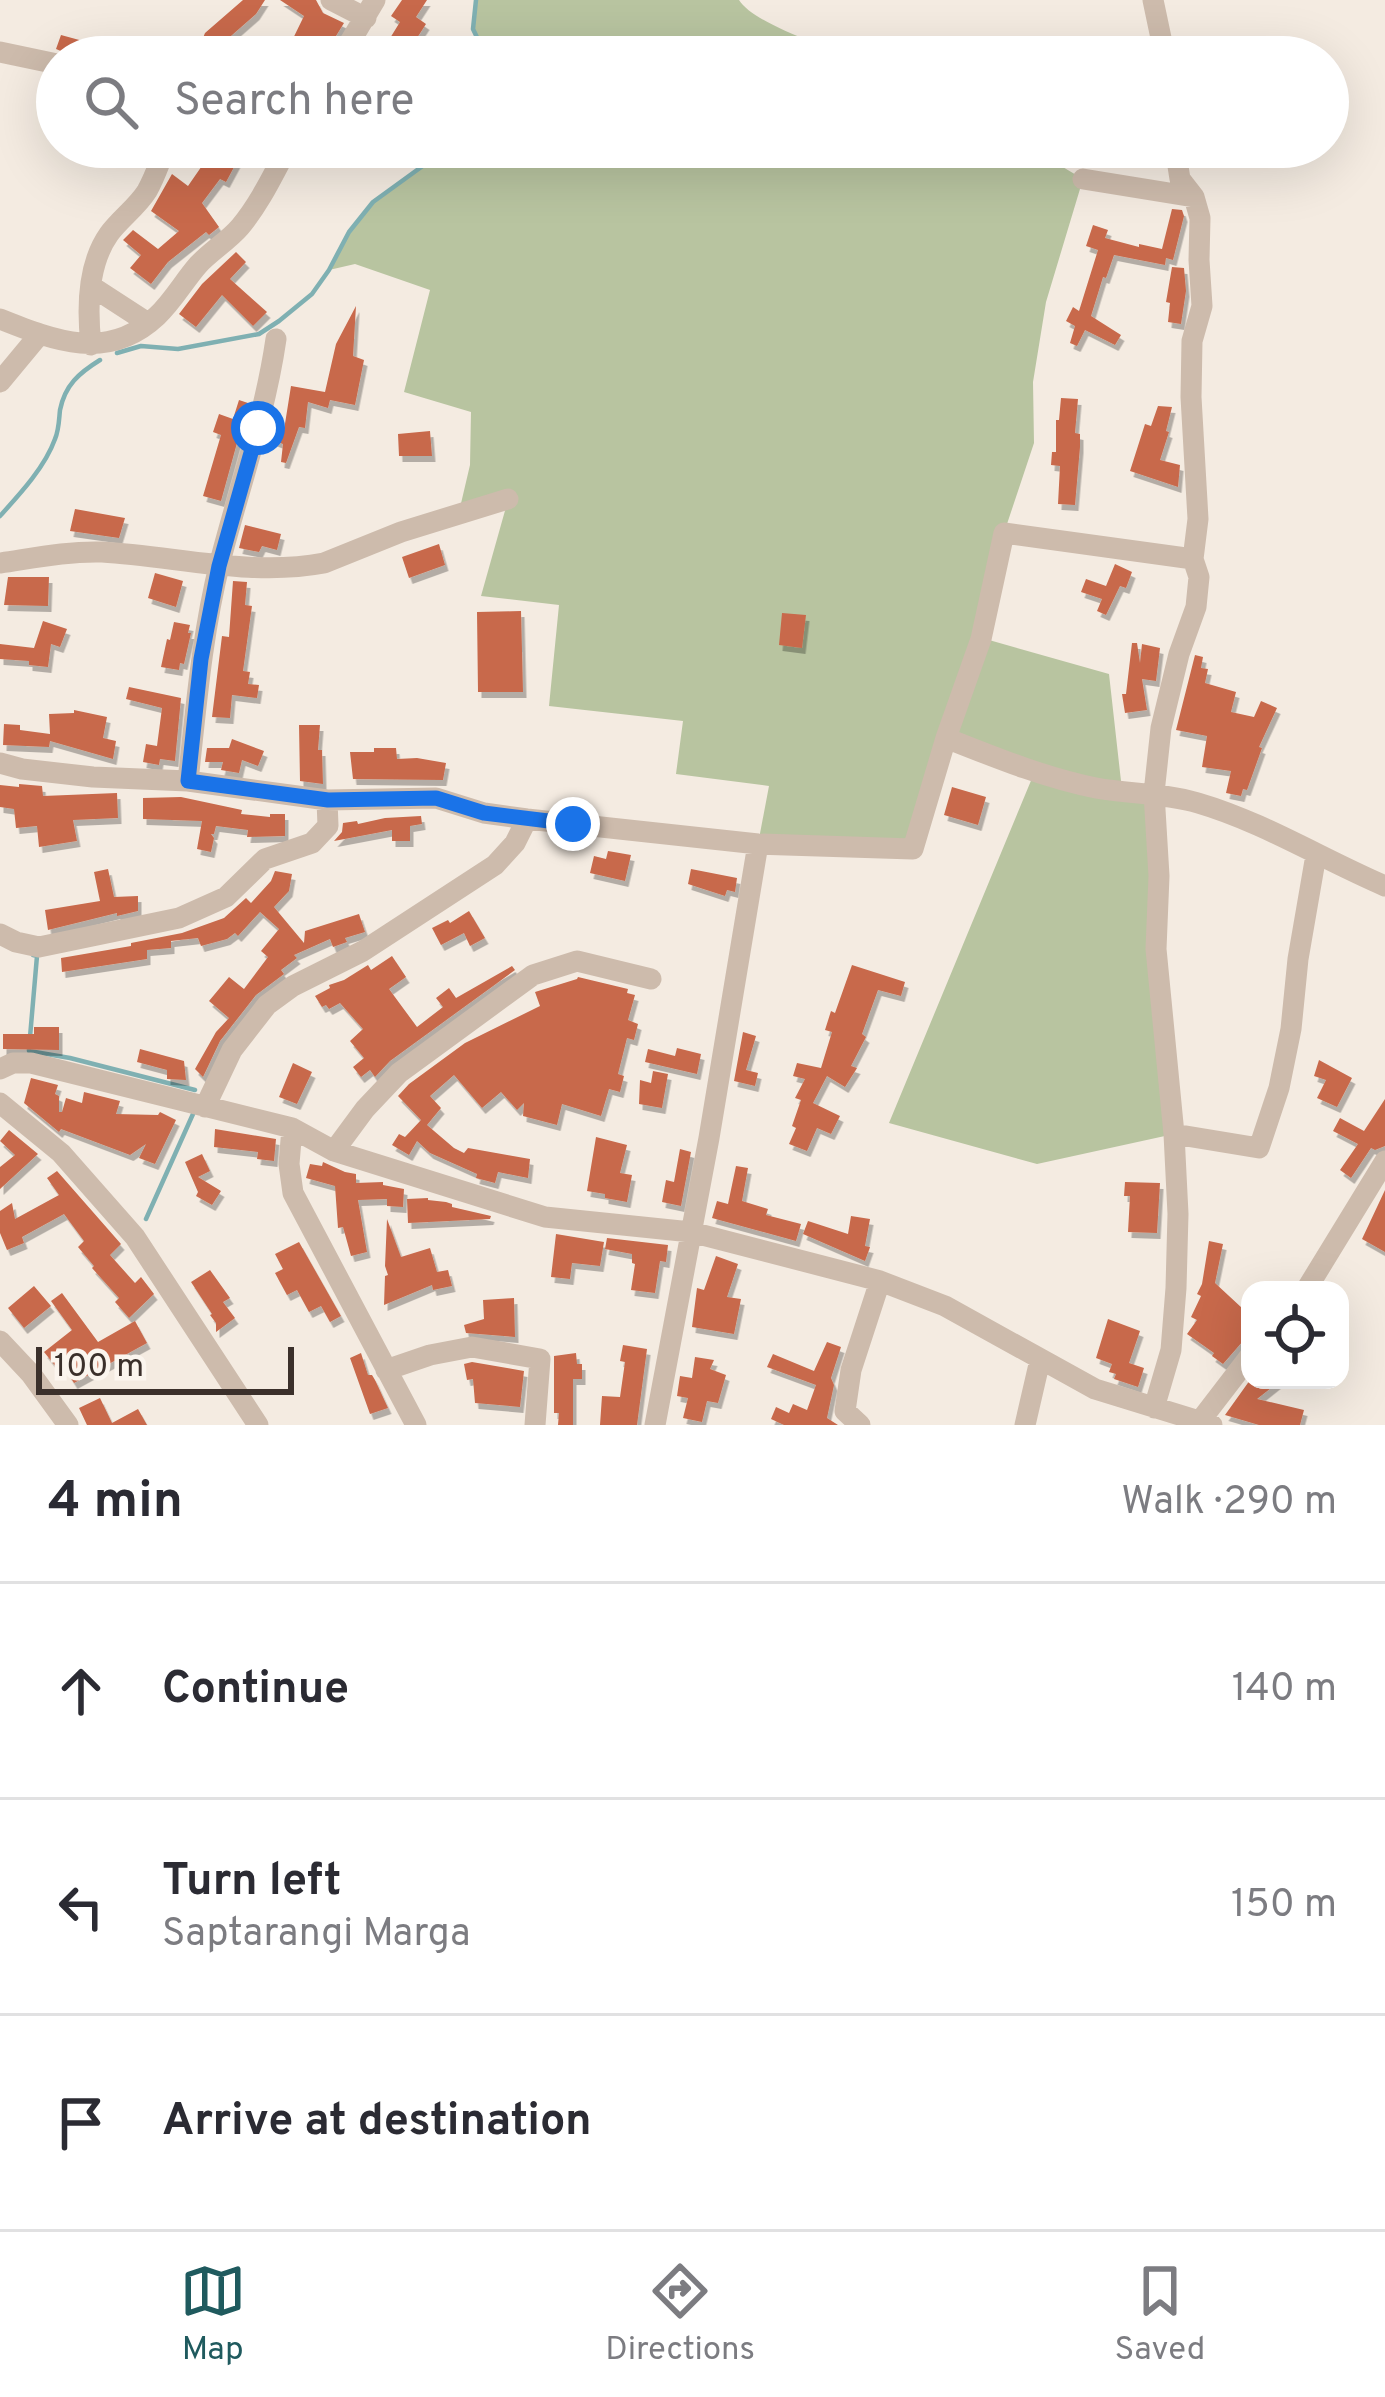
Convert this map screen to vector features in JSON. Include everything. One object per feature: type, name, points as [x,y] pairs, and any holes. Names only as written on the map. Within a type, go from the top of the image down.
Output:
[{"type":"street","points":[[331,0],[370,9],[354,36]]},
{"type":"street","points":[[1153,0],[1161,36]]},
{"type":"street","points":[[0,52],[36,60]]},
{"type":"street","points":[[91,345],[91,286],[107,237],[146,193],[157,168]]},
{"type":"street","points":[[0,319],[38,335],[91,345],[130,335],[161,313],[208,254],[236,231],[278,168]]},
{"type":"street","points":[[1154,1408],[1171,1350],[1178,1214],[1156,949],[1159,876],[1154,793],[1161,728],[1196,607],[1199,577],[1193,559],[1198,519],[1191,397],[1192,341],[1202,306],[1200,218],[1178,168]]},
{"type":"street","points":[[1083,179],[1194,197]]},
{"type":"street","points":[[91,286],[148,323]]},
{"type":"street","points":[[0,382],[38,335]]},
{"type":"street","points":[[188,781],[201,659],[219,566],[258,428],[276,338]]},
{"type":"street","points":[[0,563],[100,552],[219,566],[304,567],[508,499]]},
{"type":"street","points":[[0,763],[328,800],[436,798],[484,813],[758,844],[913,849],[982,639],[1004,533],[1193,559]]},
{"type":"street","points":[[946,738],[1098,788],[1154,793],[1237,815],[1385,886]]},
{"type":"street","points":[[0,934],[39,947],[179,918],[226,897],[265,860],[312,843],[328,826],[328,800]]},
{"type":"street","points":[[205,1107],[232,1050],[267,1005],[293,986],[363,951],[495,865],[515,843],[527,819]]},
{"type":"street","points":[[656,1425],[758,844]]},
{"type":"street","points":[[1174,1134],[1259,1148],[1279,1088],[1291,1029],[1316,855]]},
{"type":"street","points":[[334,1151],[400,1073],[533,976],[577,961],[651,979]]},
{"type":"street","points":[[0,1069],[32,1063],[292,1128],[334,1151],[545,1216],[691,1232],[880,1281],[945,1306],[1095,1389],[1202,1424],[1241,1369]]},
{"type":"street","points":[[0,1103],[61,1153],[135,1237],[258,1425]]},
{"type":"street","points":[[292,1128],[292,1193],[416,1425]]},
{"type":"street","points":[[1312,1281],[1385,1161]]},
{"type":"street","points":[[860,1425],[845,1412],[851,1370],[880,1281]]},
{"type":"street","points":[[0,1341],[68,1425]]},
{"type":"street","points":[[386,1370],[472,1347],[540,1359],[535,1425]]},
{"type":"street","points":[[1025,1425],[1040,1360]]},
{"type":"green space","points":[[476,0],[739,0],[759,17],[798,36],[476,36]]},
{"type":"green space","points":[[420,168],[1064,168],[1083,179],[1046,302],[1033,382],[1034,443],[1004,533],[982,638],[1109,674],[1122,790],[1154,793],[1174,1134],[1037,1164],[889,1123],[1035,771],[946,739],[913,849],[758,844],[769,786],[676,774],[683,721],[549,706],[559,605],[481,596],[508,500],[459,512],[470,465],[471,412],[404,392],[430,290],[355,264],[329,270],[349,232],[373,202]]},
{"type":"building","points":[[243,0],[265,0],[231,36],[205,33]]},
{"type":"building","points":[[280,0],[316,0],[323,13],[344,23],[336,36],[294,36],[304,16]]},
{"type":"building","points":[[402,0],[427,0],[416,17],[426,24],[418,36],[391,36],[400,22],[391,16]]},
{"type":"building","points":[[200,168],[234,168],[226,182],[220,179],[202,203],[219,227],[168,262],[151,284],[130,268],[141,255],[123,240],[133,230],[158,249],[179,231],[151,211],[172,174],[188,186]]},
{"type":"building","points":[[1172,209],[1182,210],[1184,216],[1173,260],[1166,258],[1165,265],[1114,255],[1103,277],[1091,316],[1121,335],[1115,345],[1085,330],[1077,346],[1070,343],[1075,326],[1066,321],[1073,307],[1079,311],[1098,250],[1086,246],[1093,225],[1108,230],[1105,238],[1162,249]]},
{"type":"building","points":[[236,252],[246,262],[230,279],[267,312],[253,326],[222,295],[196,327],[179,314]]},
{"type":"building","points":[[1172,267],[1184,268],[1181,324],[1168,322]]},
{"type":"building","points":[[356,306],[353,356],[364,360],[355,405],[330,400],[328,408],[308,402],[305,428],[299,427],[286,463],[281,462],[283,444],[270,439],[275,426],[284,430],[291,386],[325,392],[336,344]]},
{"type":"building","points":[[1061,398],[1078,399],[1075,505],[1058,504],[1060,466],[1051,465]]},
{"type":"building","points":[[239,400],[248,403],[221,501],[203,496],[221,435],[213,432],[219,414],[233,419]]},
{"type":"building","points":[[1158,406],[1172,407],[1160,460],[1180,465],[1178,487],[1130,471],[1145,424],[1151,426]]},
{"type":"building","points":[[430,431],[432,456],[399,456],[398,434]]},
{"type":"building","points":[[75,509],[125,518],[119,538],[70,531]]},
{"type":"building","points":[[245,525],[281,534],[277,550],[239,548]]},
{"type":"building","points":[[439,544],[445,565],[409,578],[402,557]]},
{"type":"building","points":[[1115,564],[1132,572],[1106,615],[1097,611],[1102,599],[1081,592],[1086,579],[1106,586]]},
{"type":"building","points":[[155,573],[183,581],[176,607],[148,598]]},
{"type":"building","points":[[8,577],[49,577],[48,606],[4,605]]},
{"type":"building","points":[[233,581],[247,582],[245,605],[252,606],[243,671],[250,672],[248,684],[259,685],[257,698],[232,695],[230,718],[212,717],[222,636],[229,637]]},
{"type":"building","points":[[521,611],[523,692],[478,692],[477,612]]},
{"type":"building","points":[[782,613],[806,615],[802,648],[779,645]]},
{"type":"building","points":[[43,621],[67,629],[60,647],[51,644],[48,667],[0,659],[0,644],[34,648]]},
{"type":"building","points":[[174,622],[190,625],[191,633],[179,670],[161,667]]},
{"type":"building","points":[[1132,643],[1137,643],[1140,663],[1142,644],[1160,648],[1156,681],[1142,679],[1147,710],[1125,713],[1122,694],[1126,694]]},
{"type":"building","points":[[1195,655],[1203,657],[1201,668],[1208,669],[1205,683],[1236,692],[1231,712],[1254,717],[1261,701],[1277,708],[1241,796],[1226,793],[1231,771],[1202,767],[1207,736],[1176,730]]},
{"type":"building","points":[[129,687],[181,698],[175,761],[143,762],[146,744],[157,746],[162,708],[126,699]]},
{"type":"building","points":[[74,710],[107,717],[103,738],[116,741],[113,759],[50,741],[49,747],[3,745],[4,724],[50,734],[49,714]]},
{"type":"building","points":[[299,725],[320,725],[323,784],[300,781]]},
{"type":"building","points":[[232,739],[264,751],[258,766],[242,760],[239,773],[221,770],[223,762],[205,762],[207,748],[229,748]]},
{"type":"building","points":[[374,748],[396,748],[397,759],[446,763],[443,780],[353,779],[350,752],[374,752]]},
{"type":"building","points":[[0,785],[42,786],[43,796],[117,793],[118,818],[73,820],[77,841],[39,847],[37,826],[16,828],[14,809],[0,807]]},
{"type":"building","points":[[952,787],[986,797],[978,825],[944,815]]},
{"type":"building","points":[[181,797],[242,810],[241,814],[285,814],[285,836],[247,837],[248,830],[216,826],[211,852],[197,849],[202,821],[143,819],[143,798]]},
{"type":"building","points":[[421,816],[422,824],[410,826],[410,841],[392,841],[392,830],[334,841],[343,823]]},
{"type":"building","points":[[608,851],[631,855],[625,881],[590,873],[594,856],[606,859]]},
{"type":"building","points":[[108,869],[114,897],[138,896],[138,911],[48,930],[45,910],[100,901],[94,872]]},
{"type":"building","points":[[691,869],[737,878],[735,892],[727,890],[725,896],[688,884]]},
{"type":"building","points":[[275,871],[292,874],[289,891],[274,907],[304,943],[305,931],[359,914],[365,932],[333,947],[330,939],[294,955],[297,958],[281,970],[284,974],[256,995],[220,1041],[203,1077],[195,1069],[229,1018],[209,1001],[229,977],[244,989],[268,957],[261,951],[279,929],[260,912],[238,936],[235,933],[201,946],[198,938],[171,941],[171,948],[147,950],[147,959],[62,972],[61,958],[131,946],[224,918],[246,898],[251,903]]},
{"type":"building","points":[[469,911],[485,938],[470,946],[464,933],[441,945],[432,928]]},
{"type":"building","points":[[392,956],[406,977],[389,989],[417,1027],[443,1007],[436,998],[449,988],[456,998],[512,966],[515,970],[390,1061],[375,1077],[370,1070],[361,1077],[353,1067],[364,1058],[350,1041],[363,1029],[340,1003],[329,1009],[315,996]]},
{"type":"building","points":[[852,965],[905,982],[901,996],[878,990],[862,1034],[866,1037],[851,1066],[857,1068],[845,1087],[827,1076],[813,1103],[840,1116],[831,1134],[817,1128],[807,1151],[789,1144],[801,1100],[795,1098],[805,1079],[793,1076],[797,1063],[821,1068],[832,1032],[825,1030]]},
{"type":"building","points":[[578,977],[628,989],[627,993],[635,995],[628,1020],[638,1024],[634,1040],[627,1038],[618,1074],[624,1076],[620,1092],[609,1089],[601,1116],[562,1104],[557,1125],[523,1116],[524,1103],[517,1110],[501,1092],[482,1108],[454,1075],[430,1096],[441,1108],[427,1125],[464,1153],[468,1148],[530,1159],[528,1178],[498,1172],[495,1183],[476,1178],[477,1174],[430,1153],[417,1141],[409,1155],[392,1145],[399,1134],[405,1137],[421,1120],[398,1096],[409,1084],[465,1043],[540,1006],[535,992]]},
{"type":"building","points":[[34,1027],[59,1027],[59,1050],[3,1049],[3,1034],[34,1034]]},
{"type":"building","points":[[743,1032],[756,1036],[746,1070],[758,1073],[755,1086],[734,1081]]},
{"type":"building","points":[[677,1048],[701,1054],[697,1074],[645,1062],[648,1049],[675,1056]]},
{"type":"building","points":[[140,1049],[184,1061],[186,1080],[167,1079],[167,1070],[137,1062]]},
{"type":"building","points":[[1319,1060],[1352,1078],[1337,1107],[1317,1098],[1326,1080],[1314,1076]]},
{"type":"building","points":[[293,1063],[312,1072],[297,1104],[279,1097]]},
{"type":"building","points":[[653,1071],[668,1074],[662,1108],[639,1104],[640,1080],[651,1083]]},
{"type":"building","points":[[31,1078],[58,1085],[59,1112],[66,1098],[82,1103],[84,1092],[120,1101],[116,1114],[160,1112],[176,1120],[155,1164],[139,1158],[146,1144],[130,1155],[59,1132],[24,1103]]},
{"type":"building","points":[[1385,1099],[1385,1146],[1371,1148],[1351,1178],[1340,1170],[1358,1144],[1333,1131],[1340,1118],[1364,1131]]},
{"type":"building","points":[[215,1129],[276,1139],[274,1161],[257,1159],[258,1152],[214,1147]]},
{"type":"building","points":[[9,1130],[38,1154],[0,1189],[0,1167],[15,1155],[0,1141]]},
{"type":"building","points":[[596,1137],[627,1145],[620,1173],[632,1175],[627,1202],[587,1191]]},
{"type":"building","points":[[680,1149],[691,1152],[681,1206],[662,1202],[666,1180],[674,1182]]},
{"type":"building","points":[[202,1154],[210,1171],[198,1177],[221,1191],[212,1205],[196,1196],[185,1162]]},
{"type":"building","points":[[323,1162],[356,1174],[356,1183],[383,1182],[404,1189],[403,1207],[387,1206],[387,1199],[358,1200],[367,1252],[351,1256],[343,1227],[338,1228],[335,1186],[306,1178],[310,1164],[322,1166]]},
{"type":"building","points":[[736,1166],[748,1168],[742,1201],[768,1209],[766,1215],[801,1224],[796,1241],[712,1218],[717,1201],[728,1204]]},
{"type":"building","points":[[57,1171],[121,1244],[110,1255],[135,1283],[141,1277],[154,1294],[129,1318],[78,1247],[84,1241],[64,1214],[7,1250],[0,1233],[0,1211],[12,1203],[15,1219],[59,1195],[47,1178]]},
{"type":"building","points":[[1125,1182],[1160,1183],[1157,1233],[1128,1232],[1130,1196],[1124,1196]]},
{"type":"building","points":[[1385,1190],[1385,1252],[1362,1239]]},
{"type":"building","points":[[428,1198],[491,1216],[408,1223],[407,1199]]},
{"type":"building","points":[[851,1216],[870,1219],[865,1261],[803,1234],[808,1221],[848,1234]]},
{"type":"building","points":[[387,1219],[401,1257],[430,1248],[437,1272],[448,1270],[452,1286],[433,1290],[432,1285],[384,1305]]},
{"type":"building","points":[[556,1234],[604,1242],[600,1266],[572,1263],[570,1279],[551,1277]]},
{"type":"building","points":[[607,1238],[668,1245],[655,1293],[631,1290],[632,1254],[605,1249]]},
{"type":"building","points":[[1209,1241],[1223,1244],[1215,1283],[1241,1307],[1241,1343],[1223,1364],[1187,1334],[1197,1320],[1191,1317]]},
{"type":"building","points":[[299,1242],[341,1316],[330,1322],[321,1306],[309,1312],[297,1290],[287,1295],[275,1273],[283,1269],[275,1254]]},
{"type":"building","points":[[716,1256],[738,1264],[727,1297],[741,1299],[734,1334],[692,1327],[697,1288],[704,1290]]},
{"type":"building","points":[[210,1270],[230,1298],[223,1302],[235,1318],[216,1332],[212,1314],[191,1282]]},
{"type":"building","points":[[34,1286],[51,1306],[24,1328],[8,1308]]},
{"type":"building","points":[[62,1293],[98,1342],[135,1321],[147,1343],[74,1383],[62,1364],[57,1368],[44,1352],[72,1330],[51,1301]]},
{"type":"building","points":[[514,1298],[515,1337],[466,1333],[464,1325],[484,1319],[483,1300]]},
{"type":"building","points":[[1108,1319],[1140,1331],[1129,1363],[1144,1368],[1138,1387],[1114,1379],[1116,1374],[1109,1372],[1112,1364],[1096,1358]]},
{"type":"building","points":[[827,1342],[841,1347],[831,1378],[834,1385],[827,1418],[838,1425],[784,1425],[771,1419],[776,1407],[789,1413],[793,1404],[807,1410],[816,1385],[767,1367],[773,1354],[814,1371]]},
{"type":"building","points":[[623,1345],[647,1349],[637,1425],[600,1425],[602,1396],[620,1397]]},
{"type":"building","points":[[361,1353],[388,1408],[370,1414],[350,1358]]},
{"type":"building","points":[[576,1353],[582,1379],[573,1379],[573,1425],[558,1425],[554,1356]]},
{"type":"building","points":[[695,1357],[714,1360],[710,1369],[726,1375],[718,1403],[707,1401],[702,1422],[683,1418],[688,1398],[677,1396],[680,1376],[692,1378]]},
{"type":"building","points":[[464,1364],[524,1371],[520,1407],[475,1403],[473,1379],[467,1380]]},
{"type":"building","points":[[1244,1389],[1270,1389],[1257,1399],[1304,1410],[1300,1425],[1259,1425],[1225,1415]]},
{"type":"building","points":[[100,1398],[112,1423],[138,1409],[147,1425],[87,1425],[79,1408]]},
{"type":"waterway","points":[[476,0],[476,36]]},
{"type":"waterway","points":[[117,353],[141,346],[178,349],[259,334],[312,294],[373,202],[420,168]]},
{"type":"waterway","points":[[0,516],[51,449],[69,387],[100,360]]},
{"type":"waterway","points":[[30,1037],[37,956],[33,955]]},
{"type":"waterway","points":[[29,1048],[195,1090]]},
{"type":"waterway","points":[[146,1219],[193,1114]]},
{"type":"route","points":[[258,428],[219,566],[201,659],[188,781],[328,800],[436,798],[484,813],[573,824]]}]
